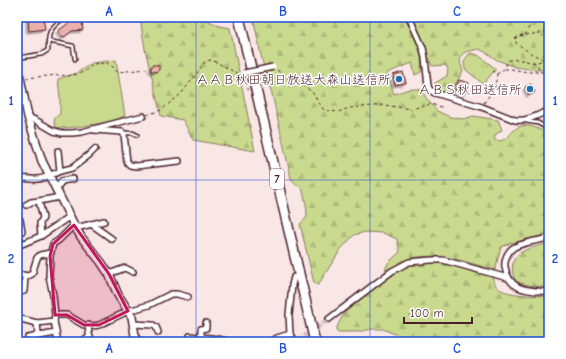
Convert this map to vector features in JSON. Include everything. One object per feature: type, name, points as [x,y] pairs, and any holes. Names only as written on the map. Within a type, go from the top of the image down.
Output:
[{"type":"highway","name":"7","points":[[239,17],[250,71],[315,342]]},
{"type":"street","points":[[409,17],[423,48],[428,88],[430,90],[435,93],[482,107],[500,115],[520,121],[549,110]]},
{"type":"street","points":[[17,63],[20,79],[21,102],[28,117],[42,160],[69,217],[81,237],[109,274],[118,296],[132,317],[136,342]]},
{"type":"street","points":[[244,73],[269,68]]},
{"type":"street","points":[[28,117],[54,131],[72,134],[143,116]]},
{"type":"street","points":[[91,130],[122,132],[124,134],[127,162],[130,166],[179,161]]},
{"type":"street","points":[[17,179],[25,177],[38,179],[45,178],[49,175],[72,168],[89,155],[95,148]]},
{"type":"street","points":[[58,151],[60,171]]},
{"type":"street","points":[[56,189],[62,181],[73,179]]},
{"type":"street","points":[[26,205],[30,202],[60,197]]},
{"type":"street","points":[[39,201],[42,218],[40,222],[41,236]]},
{"type":"street","points":[[20,220],[22,231],[18,234],[19,245],[41,236],[69,217]]},
{"type":"street","points":[[58,342],[54,321],[54,295],[49,276],[50,254],[53,244],[75,227],[104,221]]},
{"type":"street","points":[[91,224],[112,239]]},
{"type":"street","points":[[549,238],[519,245],[511,250],[505,261],[505,268],[508,278],[512,284],[523,289],[549,292]]},
{"type":"street","points":[[17,274],[28,276],[32,274],[37,258],[40,255],[50,254]]},
{"type":"street","points":[[329,318],[392,271],[409,262],[443,260],[508,278]]},
{"type":"street","points":[[109,274],[125,268],[133,272]]},
{"type":"street","points":[[17,293],[24,292],[25,276]]},
{"type":"street","points":[[294,277],[289,315],[290,334],[297,342]]},
{"type":"street","points":[[55,315],[67,315],[84,325],[93,326],[99,325],[128,311],[149,305],[171,294],[188,297]]},
{"type":"street","points":[[17,318],[37,323],[54,321]]},
{"type":"street","points":[[34,340],[38,333],[37,323]]},
{"type":"street","points":[[201,338],[201,329],[206,328],[206,323]]},
{"type":"street","points":[[133,324],[153,325],[156,327],[158,332]]},
{"type":"street","points":[[82,342],[90,339],[88,325]]},
{"type":"street","points":[[28,338],[34,340],[56,333]]},
{"type":"street","points":[[269,342],[290,334]]},
{"type":"street","points":[[190,336],[213,338],[228,342]]},
{"type":"lane","points":[[17,58],[42,54],[48,50],[49,34],[53,26],[61,20]]},
{"type":"lane","points":[[48,41],[73,46],[75,59]]},
{"type":"lane","points":[[520,121],[538,123],[547,128]]},
{"type":"lane","points":[[122,132],[134,133],[137,135]]},
{"type":"path","points":[[525,35],[529,27],[530,17]]},
{"type":"path","points":[[482,107],[495,87],[497,74],[504,69],[507,62],[511,60],[541,62],[543,60],[516,43],[515,39],[518,36],[540,33],[549,30]]},
{"type":"path","points":[[143,116],[161,110],[181,94],[205,62],[210,60],[221,64],[237,74],[243,83],[246,83]]},
{"type":"path","points":[[20,79],[59,75],[68,76],[84,72],[93,64],[107,62],[117,72],[147,69]]},
{"type":"path","points":[[533,62],[537,64],[541,72]]},
{"type":"path","points":[[269,68],[300,83],[312,92],[324,109],[330,111],[338,112],[349,108],[384,106],[411,109],[431,104],[444,108]]},
{"type":"path","points":[[504,69],[543,72],[549,79]]},
{"type":"path","points":[[493,71],[497,74]]},
{"type":"path","points":[[244,73],[248,90]]},
{"type":"highlighted area","points":[[74,225],[109,274],[128,311],[99,325],[84,325],[67,315],[55,315],[50,256],[53,244]]},
{"type":"green space","points":[[143,17],[201,17],[219,26],[230,28],[255,151],[193,140],[183,120],[161,116],[145,49],[141,25]]},
{"type":"green space","points":[[253,17],[404,17],[419,50],[422,65],[421,72],[415,75],[412,63],[387,73],[394,94],[411,89],[422,90],[426,98],[437,111],[450,117],[464,119],[473,116],[498,120],[502,130],[494,137],[495,140],[503,140],[514,130],[524,125],[549,134],[549,234],[511,243],[501,247],[495,270],[455,259],[434,256],[413,258],[393,268],[385,270],[388,263],[400,252],[397,239],[383,233],[365,232],[354,235],[341,249],[318,285],[314,283],[300,224],[307,217],[305,199],[302,188],[295,184],[291,178]]},
{"type":"green space","points":[[413,17],[549,17],[549,73],[546,70],[515,67],[497,60],[479,49],[465,52],[461,56],[460,62],[463,71],[452,90],[441,93],[435,87],[435,83],[447,76],[448,69],[445,65],[432,66]]},
{"type":"green space","points":[[470,53],[478,55],[496,69],[483,84],[465,69],[464,61]]},
{"type":"green space","points":[[116,60],[125,116],[112,121],[90,125],[66,128],[56,127],[54,120],[60,114],[58,79],[77,73],[92,63]]},
{"type":"green space","points":[[549,243],[549,288],[527,285],[517,281],[513,274],[512,266],[518,255],[523,251]]},
{"type":"green space","points":[[412,264],[450,264],[492,277],[498,288],[507,292],[522,295],[549,296],[549,342],[363,342],[398,339],[397,335],[383,329],[356,332],[337,332],[336,329],[344,313],[398,269]]},
{"type":"building","points":[[28,17],[43,17],[45,29],[29,31]]},
{"type":"building","points":[[69,17],[73,17],[73,22],[82,21],[83,30],[72,31],[63,38],[58,31],[70,22]]},
{"type":"building","points":[[152,65],[159,66],[159,70],[153,72],[151,71]]},
{"type":"building","name":"ＡＡＢ秋田朝日放送大森山送信所","points":[[403,72],[406,83],[395,85],[393,75]]},
{"type":"building","points":[[459,80],[469,83],[466,93],[455,90]]},
{"type":"building","name":"ＡＢＳ秋田送信所","points":[[531,84],[535,92],[529,95],[525,87]]},
{"type":"tunnel","points":[[298,341],[329,319]]},
{"type":"place","name":"ＡＡＢ秋田朝日放送大森山送信所","points":[[399,79]]},
{"type":"place","name":"ＡＢＳ秋田送信所","points":[[530,89]]}]
